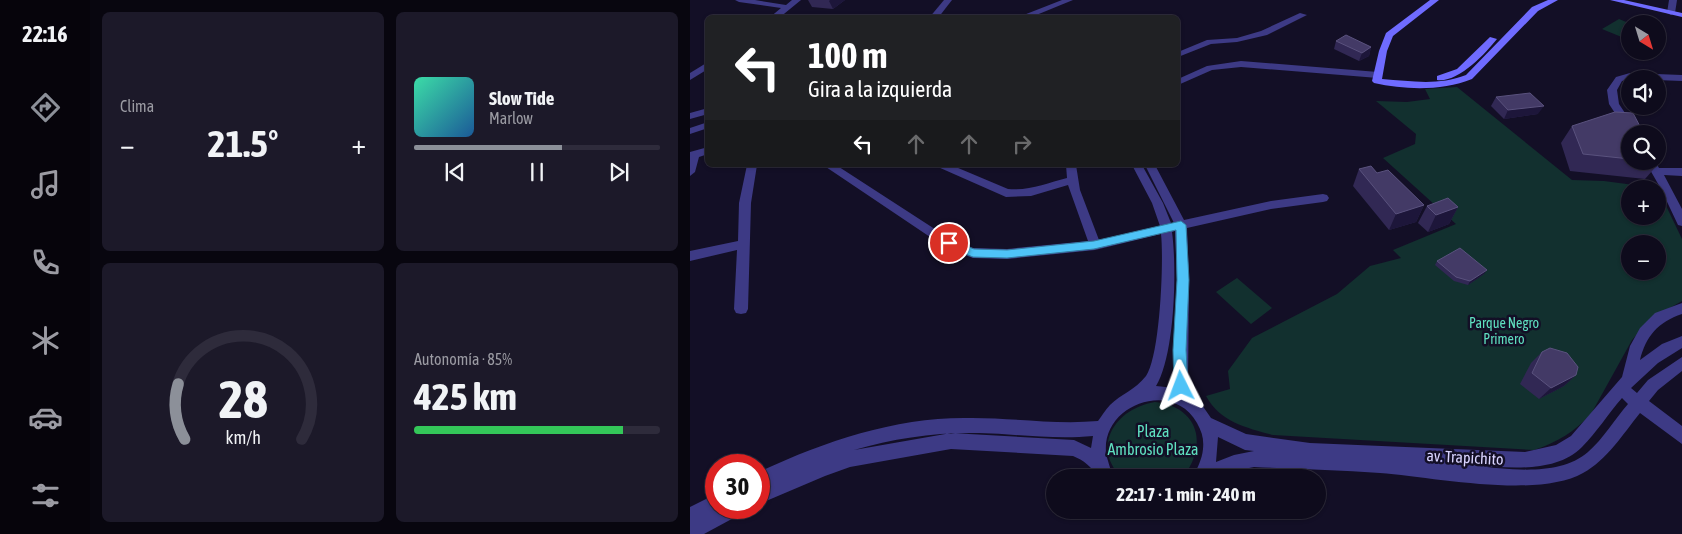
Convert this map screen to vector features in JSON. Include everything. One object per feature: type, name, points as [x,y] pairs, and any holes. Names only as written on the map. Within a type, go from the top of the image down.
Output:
[{"type":"street","points":[[739,0],[787,7]]},
{"type":"street","points":[[777,15],[797,0]]},
{"type":"street","points":[[936,15],[948,0]]},
{"type":"street","points":[[1028,15],[1069,0]]},
{"type":"street","points":[[1378,78],[1383,51],[1389,35],[1435,0]]},
{"type":"street","points":[[1180,90],[1209,75],[1233,71],[1378,78],[1426,79],[1450,76],[1460,71],[1520,12],[1538,0]]},
{"type":"street","points":[[1180,81],[1210,68],[1241,64],[1378,78],[1434,86],[1459,82],[1469,77],[1535,9],[1554,0]]},
{"type":"street","points":[[1614,0],[1671,7],[1682,15]]},
{"type":"street","points":[[1634,0],[1682,11]]},
{"type":"street","points":[[1180,54],[1210,42],[1237,40],[1264,33],[1303,15]]},
{"type":"street","points":[[690,78],[705,67]]},
{"type":"street","points":[[1628,125],[1614,104],[1612,90],[1619,79],[1630,76],[1682,78]]},
{"type":"street","points":[[690,116],[705,112]]},
{"type":"street","points":[[690,131],[705,126]]},
{"type":"street","points":[[690,172],[692,155],[705,151]]},
{"type":"street","points":[[741,309],[745,203],[752,167]]},
{"type":"street","points":[[831,167],[940,238],[958,248],[973,253],[1007,254],[1094,245],[1271,205],[1323,198]]},
{"type":"street","points":[[947,167],[1006,193],[1013,194],[1028,193],[1072,180]]},
{"type":"street","points":[[1071,167],[1072,180],[1094,245]]},
{"type":"street","points":[[1101,469],[1097,453],[1102,428],[1117,408],[1146,388],[1156,370],[1161,346],[1167,260],[1166,228],[1161,212],[1138,167]]},
{"type":"street","points":[[1151,167],[1181,225],[1183,280],[1181,386],[1191,403]]},
{"type":"street","points":[[1666,169],[1682,172]]},
{"type":"street","points":[[1655,170],[1682,222]]},
{"type":"street","points":[[690,256],[744,244]]},
{"type":"street","points":[[1682,308],[1657,319],[1642,335],[1637,344],[1625,384],[1638,402],[1682,436]]},
{"type":"street","name":"av. Trapichito","points":[[1207,424],[1246,442],[1292,449],[1525,460],[1551,455],[1569,448],[1625,384],[1673,345],[1682,342]]},
{"type":"street","points":[[1216,469],[1236,461],[1254,459],[1380,465],[1492,477],[1516,478],[1551,475],[1582,466],[1594,457],[1653,385],[1682,362]]},
{"type":"street","points":[[1137,395],[1152,392],[1180,396],[1200,412],[1207,424],[1211,438],[1211,453],[1206,469]]},
{"type":"street","points":[[770,475],[817,455],[857,442],[902,432],[964,425],[1079,431],[1102,428]]},
{"type":"street","points":[[770,491],[823,468],[850,459],[950,441],[1002,442],[1074,448],[1088,455],[1100,469]]},
{"type":"street","points":[[690,516],[705,508]]},
{"type":"street","points":[[690,532],[714,519]]},
{"type":"green space","points":[[1619,19],[1621,20],[1621,37],[1602,29]]},
{"type":"green space","name":"Parque Negro Primero","points":[[1457,87],[1572,180],[1621,183],[1621,225],[1666,225],[1666,206],[1682,239],[1682,301],[1652,318],[1632,340],[1591,414],[1565,436],[1551,444],[1534,450],[1273,435],[1235,423],[1226,418],[1212,405],[1206,396],[1230,389],[1228,371],[1252,338],[1337,294],[1370,266],[1401,258],[1393,250],[1456,224],[1383,158],[1415,144],[1416,134],[1376,101],[1407,102],[1430,99],[1425,89]]},
{"type":"green space","points":[[1237,278],[1272,308],[1251,324],[1216,292]]},
{"type":"green space","name":"Plaza Ambrosio Plaza","points":[[1155,402],[1170,405],[1190,419],[1195,429],[1197,441],[1188,469],[1115,469],[1108,453],[1108,441],[1112,430],[1119,420],[1141,406]]},
{"type":"building","points":[[1346,35],[1371,47],[1362,53],[1336,41]]},
{"type":"building","points":[[1530,93],[1544,106],[1508,110],[1496,97]]},
{"type":"building","points":[[1615,112],[1621,112],[1621,115],[1634,115],[1639,125],[1621,125],[1621,158],[1583,154],[1572,126]]},
{"type":"building","points":[[1371,166],[1377,173],[1388,170],[1424,205],[1396,214],[1359,169]]},
{"type":"building","points":[[1448,198],[1458,207],[1436,215],[1427,206]]},
{"type":"building","points":[[1460,248],[1487,270],[1470,281],[1456,277],[1437,261]]},
{"type":"building","points":[[1550,348],[1567,353],[1578,367],[1576,375],[1551,388],[1532,373],[1542,352]]},
{"type":"route","points":[[949,243],[973,253],[1007,254],[1094,245],[1132,238],[1181,225],[1183,280],[1180,350],[1181,386]]}]
